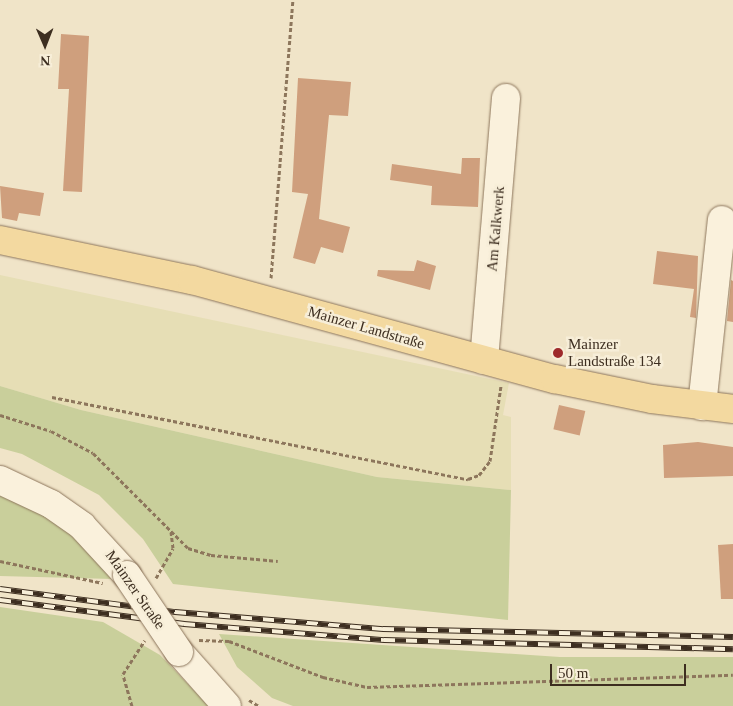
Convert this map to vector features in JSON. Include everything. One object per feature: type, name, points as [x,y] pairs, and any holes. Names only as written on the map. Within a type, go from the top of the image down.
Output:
[{"type":"main road","name":"Mainzer Landstraße","points":[[0,240],[192,280],[495,363],[604,390],[702,406],[733,409]]},
{"type":"street","name":"Am Kalkwerk","points":[[495,363],[506,98]]},
{"type":"street","points":[[702,406],[722,220]]},
{"type":"street","name":"Mainzer Straße","points":[[0,480],[51,504],[82,526],[127,575],[185,646],[227,706]]},
{"type":"path","points":[[271,282],[293,0]]},
{"type":"path","points":[[52,397],[468,479],[479,475],[490,461],[495,363]]},
{"type":"path","points":[[0,415],[51,431],[93,453],[188,548],[211,555],[278,561]]},
{"type":"path","points":[[132,706],[123,674],[145,640],[155,640]]},
{"type":"path","points":[[185,646],[229,641],[323,677],[367,687],[733,675]]},
{"type":"shaded area","points":[[0,275],[509,383],[503,415],[511,417],[511,490],[377,477],[81,410],[0,386]]},
{"type":"green space","points":[[0,386],[81,410],[377,477],[511,490],[508,620],[173,584],[143,539],[99,495],[22,454],[0,448]]},
{"type":"green space","points":[[0,493],[24,502],[83,541],[112,579],[0,576]]},
{"type":"green space","points":[[0,607],[103,622],[160,655],[209,706],[0,706]]},
{"type":"green space","points":[[219,634],[560,657],[733,657],[733,706],[293,706],[272,698],[237,667]]},
{"type":"building","points":[[61,34],[89,36],[82,192],[63,191],[69,89],[58,89]]},
{"type":"building","points":[[298,78],[351,82],[348,116],[329,115],[319,219],[350,227],[343,253],[321,247],[315,264],[293,258],[308,194],[292,192]]},
{"type":"building","points":[[462,158],[480,158],[478,207],[431,205],[432,186],[390,180],[392,164],[461,174]]},
{"type":"building","points":[[0,186],[44,193],[40,216],[19,213],[17,221],[2,218]]},
{"type":"building","points":[[657,251],[698,256],[696,318],[690,317],[694,289],[653,284]]},
{"type":"building","points":[[417,260],[436,266],[430,290],[377,276],[378,270],[414,271]]},
{"type":"building","points":[[731,280],[733,281],[733,322],[727,321]]},
{"type":"building","points":[[559,405],[585,411],[580,435],[553,429]]},
{"type":"building","points":[[698,442],[733,447],[733,476],[664,478],[663,445]]},
{"type":"building","points":[[733,544],[733,599],[721,599],[718,545]]},
{"type":"railway","points":[[0,589],[175,612],[383,629],[733,637]]},
{"type":"railway","points":[[0,600],[184,624],[384,640],[733,649]]},
{"type":"place","name":"Mainzer Landstraße 134","points":[[558,353]]}]
